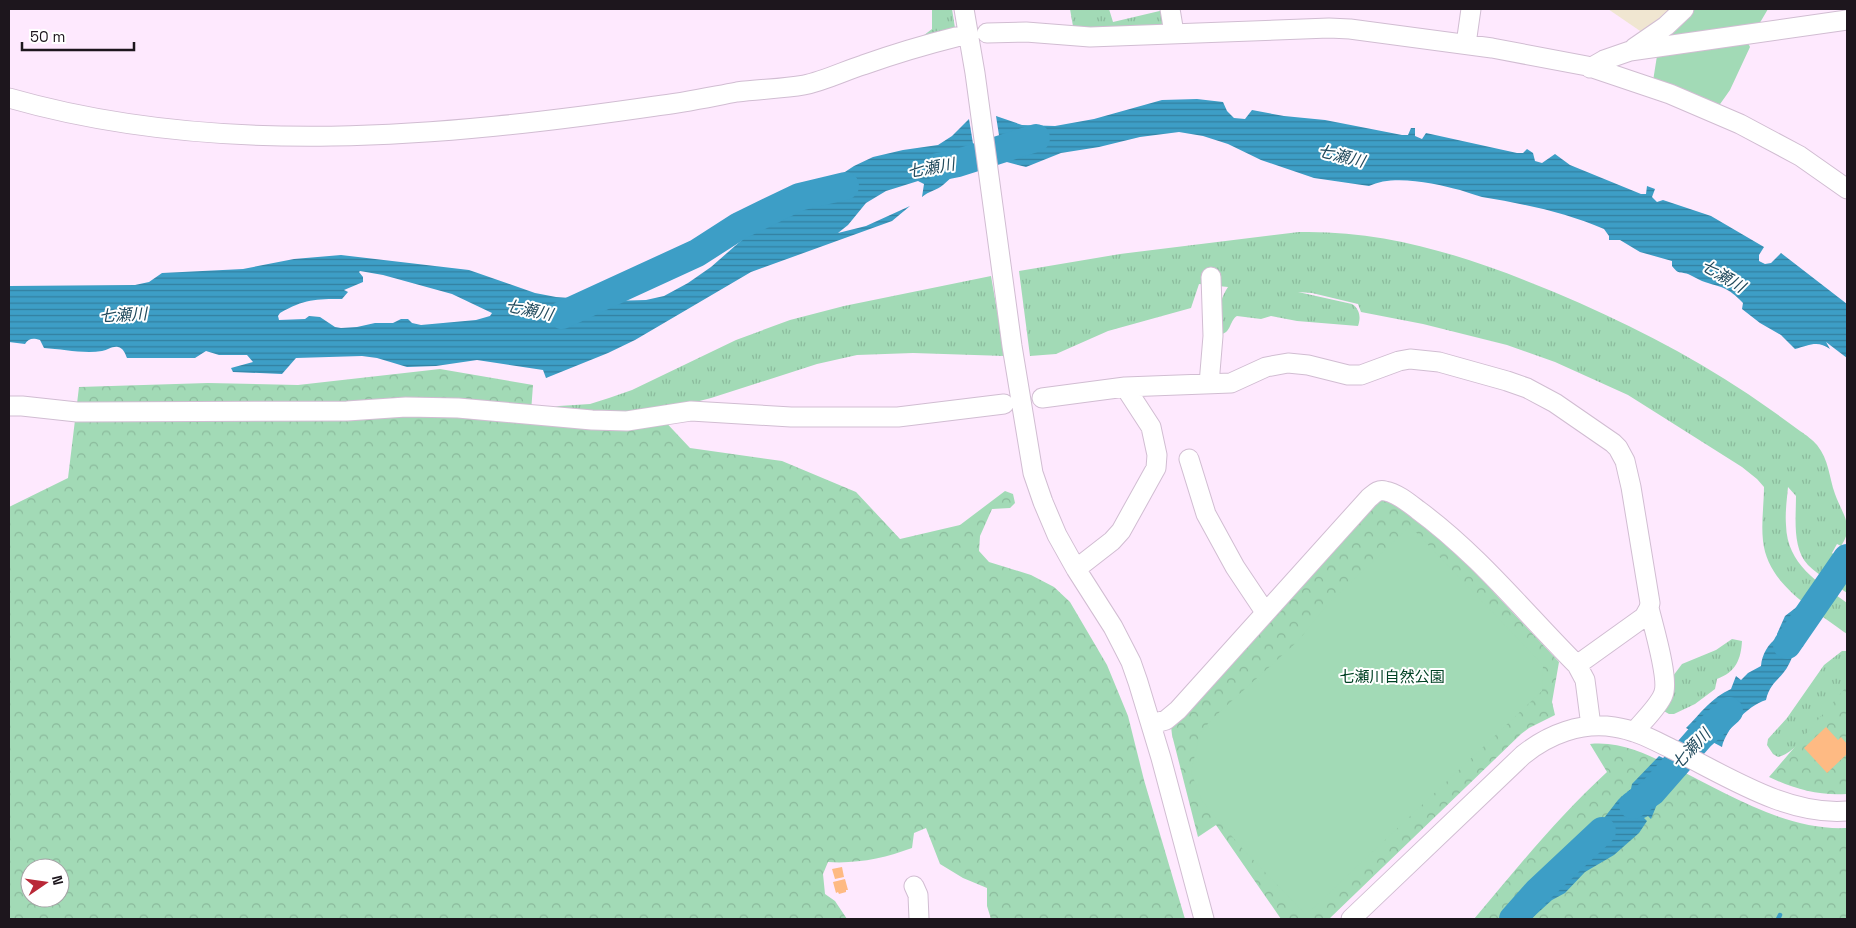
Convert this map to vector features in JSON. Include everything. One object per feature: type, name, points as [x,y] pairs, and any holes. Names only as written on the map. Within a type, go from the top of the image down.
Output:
[{"type":"street","points":[[964,9],[975,74],[1005,296],[1033,473],[1050,519],[1076,569],[1122,642],[1138,682],[1152,724],[1204,919]]},
{"type":"street","points":[[1170,9],[1174,33]]},
{"type":"street","points":[[1466,44],[1471,9]]},
{"type":"street","points":[[1630,51],[1666,26],[1684,9]]},
{"type":"street","points":[[1590,68],[1604,60],[1630,51],[1847,20]]},
{"type":"street","points":[[987,33],[1013,31],[1090,37],[1350,29],[1466,44],[1590,68],[1670,94],[1740,124],[1800,156],[1847,189]]},
{"type":"street","points":[[9,98],[124,123],[201,133],[343,136],[452,130],[558,120],[658,106],[736,92],[804,85],[902,51],[956,37]]},
{"type":"street","points":[[1209,384],[1213,336],[1211,277]]},
{"type":"street","points":[[1042,398],[1125,386],[1235,382],[1266,367],[1288,363],[1301,364],[1354,376],[1368,374],[1399,361],[1416,359],[1439,362],[1507,381],[1546,397],[1613,443],[1625,461],[1631,487],[1649,608],[1664,676],[1665,690],[1662,697],[1634,732]]},
{"type":"street","points":[[1076,569],[1112,541],[1121,531],[1156,468],[1157,455],[1150,427],[1125,386]]},
{"type":"street","points":[[9,406],[77,412],[346,411],[406,407],[458,408],[592,420],[627,421],[691,411],[791,417],[898,417],[1004,404]]},
{"type":"street","points":[[1189,459],[1206,514],[1243,580],[1265,612]]},
{"type":"street","points":[[1152,724],[1166,720],[1178,710],[1369,498],[1377,492],[1384,490],[1413,506],[1449,535],[1578,665],[1585,680],[1591,726]]},
{"type":"street","points":[[1578,665],[1644,617],[1649,608]]},
{"type":"street","points":[[1351,919],[1530,748],[1554,734],[1591,726],[1613,726],[1658,742],[1782,802],[1804,809],[1827,812],[1847,811]]},
{"type":"street","points":[[914,886],[918,895],[919,919]]},
{"type":"shaded area","points":[[1608,9],[1677,9],[1646,35]]},
{"type":"green space","points":[[932,9],[952,9],[955,28],[919,39],[932,29]]},
{"type":"green space","points":[[1070,9],[1109,9],[1113,22],[1168,9],[1167,27],[1074,32]]},
{"type":"green space","points":[[1688,9],[1768,9],[1748,43],[1750,47],[1730,90],[1718,107],[1653,81],[1660,37]]},
{"type":"green space","points":[[1299,232],[1366,236],[1430,248],[1492,268],[1554,292],[1605,314],[1678,351],[1748,394],[1814,441],[1824,457],[1835,494],[1846,520],[1847,532],[1845,539],[1841,546],[1837,544],[1832,553],[1847,565],[1847,593],[1817,573],[1803,558],[1797,541],[1796,496],[1788,487],[1786,525],[1788,539],[1798,562],[1806,571],[1825,588],[1847,603],[1847,634],[1795,595],[1783,584],[1774,571],[1767,557],[1763,541],[1764,487],[1757,479],[1742,467],[1628,395],[1555,362],[1507,345],[1423,324],[1361,312],[1358,304],[1312,293],[1298,292],[1352,304],[1357,308],[1359,314],[1358,326],[1297,321],[1271,316],[1261,319],[1237,316],[1227,331],[1222,334],[1219,310],[1222,298],[1228,287],[1199,284],[1191,308],[1108,331],[1056,354],[1030,356],[1019,271],[1120,254]]},
{"type":"green space","points":[[991,276],[1005,356],[913,353],[857,355],[817,364],[711,398],[653,413],[531,412],[559,406],[590,404],[632,390],[736,340],[790,320],[844,306]]},
{"type":"green space","points":[[440,369],[533,385],[531,412],[659,415],[690,448],[782,461],[856,492],[900,539],[960,525],[1005,491],[1013,494],[1015,503],[1010,508],[992,509],[980,536],[979,551],[989,562],[1031,575],[1054,587],[1070,602],[1107,665],[1128,716],[1144,780],[1185,919],[991,919],[987,906],[987,888],[963,878],[940,864],[926,828],[914,833],[912,848],[902,852],[860,861],[828,862],[823,874],[825,894],[835,901],[847,919],[9,919],[9,507],[68,478],[79,387],[208,383],[298,385]]},
{"type":"green space","name":"七瀬川自然公園","points":[[1386,498],[1445,540],[1559,662],[1552,702],[1555,715],[1521,734],[1329,919],[1281,919],[1216,825],[1198,837],[1171,726],[1375,501]]},
{"type":"green space","name":"七瀬川自然公園","points":[[1410,526],[1543,665],[1542,691],[1306,915],[1242,848],[1202,801],[1191,772],[1200,733],[1213,718],[1298,641],[1327,605]]},
{"type":"green space","points":[[1732,639],[1742,641],[1739,659],[1729,673],[1717,679],[1715,689],[1695,704],[1674,714],[1669,714],[1662,710],[1670,680],[1682,664],[1716,650]]},
{"type":"green space","points":[[1842,651],[1847,651],[1847,692],[1804,740],[1785,754],[1778,757],[1773,754],[1767,745],[1768,739],[1787,718],[1824,665]]},
{"type":"green space","points":[[1847,686],[1847,794],[1807,791],[1769,777]]},
{"type":"green space","points":[[1590,744],[1612,744],[1643,753],[1735,799],[1779,817],[1824,827],[1847,828],[1847,919],[1474,919],[1555,825],[1607,772]]},
{"type":"water","points":[[1197,99],[1223,102],[1227,111],[1234,118],[1245,119],[1252,110],[1284,116],[1325,120],[1402,135],[1408,135],[1411,128],[1415,128],[1415,136],[1422,139],[1426,133],[1517,153],[1523,153],[1527,149],[1533,153],[1535,161],[1542,163],[1555,154],[1570,165],[1641,194],[1646,194],[1647,186],[1655,189],[1652,197],[1657,202],[1663,200],[1711,216],[1764,247],[1759,255],[1759,261],[1765,264],[1771,263],[1781,253],[1847,304],[1847,358],[1826,342],[1830,349],[1817,344],[1795,349],[1781,335],[1760,323],[1742,309],[1743,303],[1728,290],[1688,274],[1678,272],[1672,266],[1672,261],[1640,252],[1620,240],[1609,240],[1609,236],[1604,229],[1544,209],[1482,197],[1450,187],[1426,182],[1401,180],[1378,182],[1369,186],[1314,178],[1261,160],[1228,144],[1203,136],[1179,132],[1140,137],[1099,147],[1061,153],[1026,167],[1003,161],[996,116],[1022,125],[1055,126],[1094,119],[1162,100]]},
{"type":"water","points":[[969,119],[976,162],[958,172],[941,187],[922,197],[924,184],[918,181],[886,191],[866,203],[848,225],[838,233],[866,226],[910,206],[892,221],[751,272],[635,340],[546,378],[543,370],[477,360],[436,366],[407,367],[377,358],[362,356],[296,358],[282,374],[233,372],[231,368],[253,362],[247,355],[219,355],[206,351],[195,358],[127,358],[123,350],[118,347],[95,352],[80,352],[44,348],[40,340],[35,339],[25,344],[9,342],[9,286],[135,285],[149,282],[162,273],[243,269],[294,259],[341,255],[469,270],[535,293],[556,297],[611,301],[646,300],[664,296],[688,283],[711,267],[743,239],[854,166],[873,157],[938,145],[952,136]],"holes":[[[360,271],[383,275],[452,294],[492,313],[490,316],[476,320],[421,325],[412,323],[408,319],[401,319],[393,323],[375,323],[341,328],[335,327],[320,317],[309,316],[305,319],[279,320],[278,316],[280,313],[303,302],[342,299],[348,292],[344,290],[363,282]]]},
{"type":"water","points":[[1798,606],[1817,620],[1805,629],[1803,647],[1798,646],[1786,669],[1770,688],[1766,700],[1752,707],[1738,719],[1724,740],[1722,747],[1686,728],[1712,701],[1731,689],[1736,676],[1741,680],[1748,673],[1761,666],[1766,650],[1778,637],[1777,634],[1785,616]]},
{"type":"water","points":[[1659,756],[1667,760],[1654,780],[1656,782],[1681,773],[1684,768],[1689,770],[1685,775],[1664,787],[1651,819],[1648,816],[1644,818],[1647,821],[1639,833],[1614,855],[1585,872],[1565,893],[1552,900],[1531,919],[1509,919],[1536,889],[1577,853],[1618,800],[1622,796],[1628,799],[1630,795],[1627,792],[1631,789],[1632,784]]},
{"type":"building","points":[[1826,727],[1838,740],[1841,737],[1847,744],[1847,754],[1827,773],[1804,748]]},
{"type":"building","points":[[842,867],[844,877],[835,879],[832,869]]},
{"type":"building","points":[[845,879],[848,890],[839,894],[838,892],[836,893],[833,882]]},
{"type":"waterway","name":"七瀬川","points":[[938,167],[958,163],[1036,138]]},
{"type":"waterway","name":"七瀬川","points":[[562,315],[697,253],[739,226],[799,197],[845,186]]},
{"type":"waterway","name":"七瀬川","points":[[1787,645],[1847,558]]},
{"type":"waterway","name":"七瀬川","points":[[1633,805],[1652,792],[1701,736],[1729,711]]},
{"type":"waterway","name":"七瀬川","points":[[1513,919],[1537,892],[1602,831]]},
{"type":"waterway","points":[[1778,919],[1780,915]]}]
